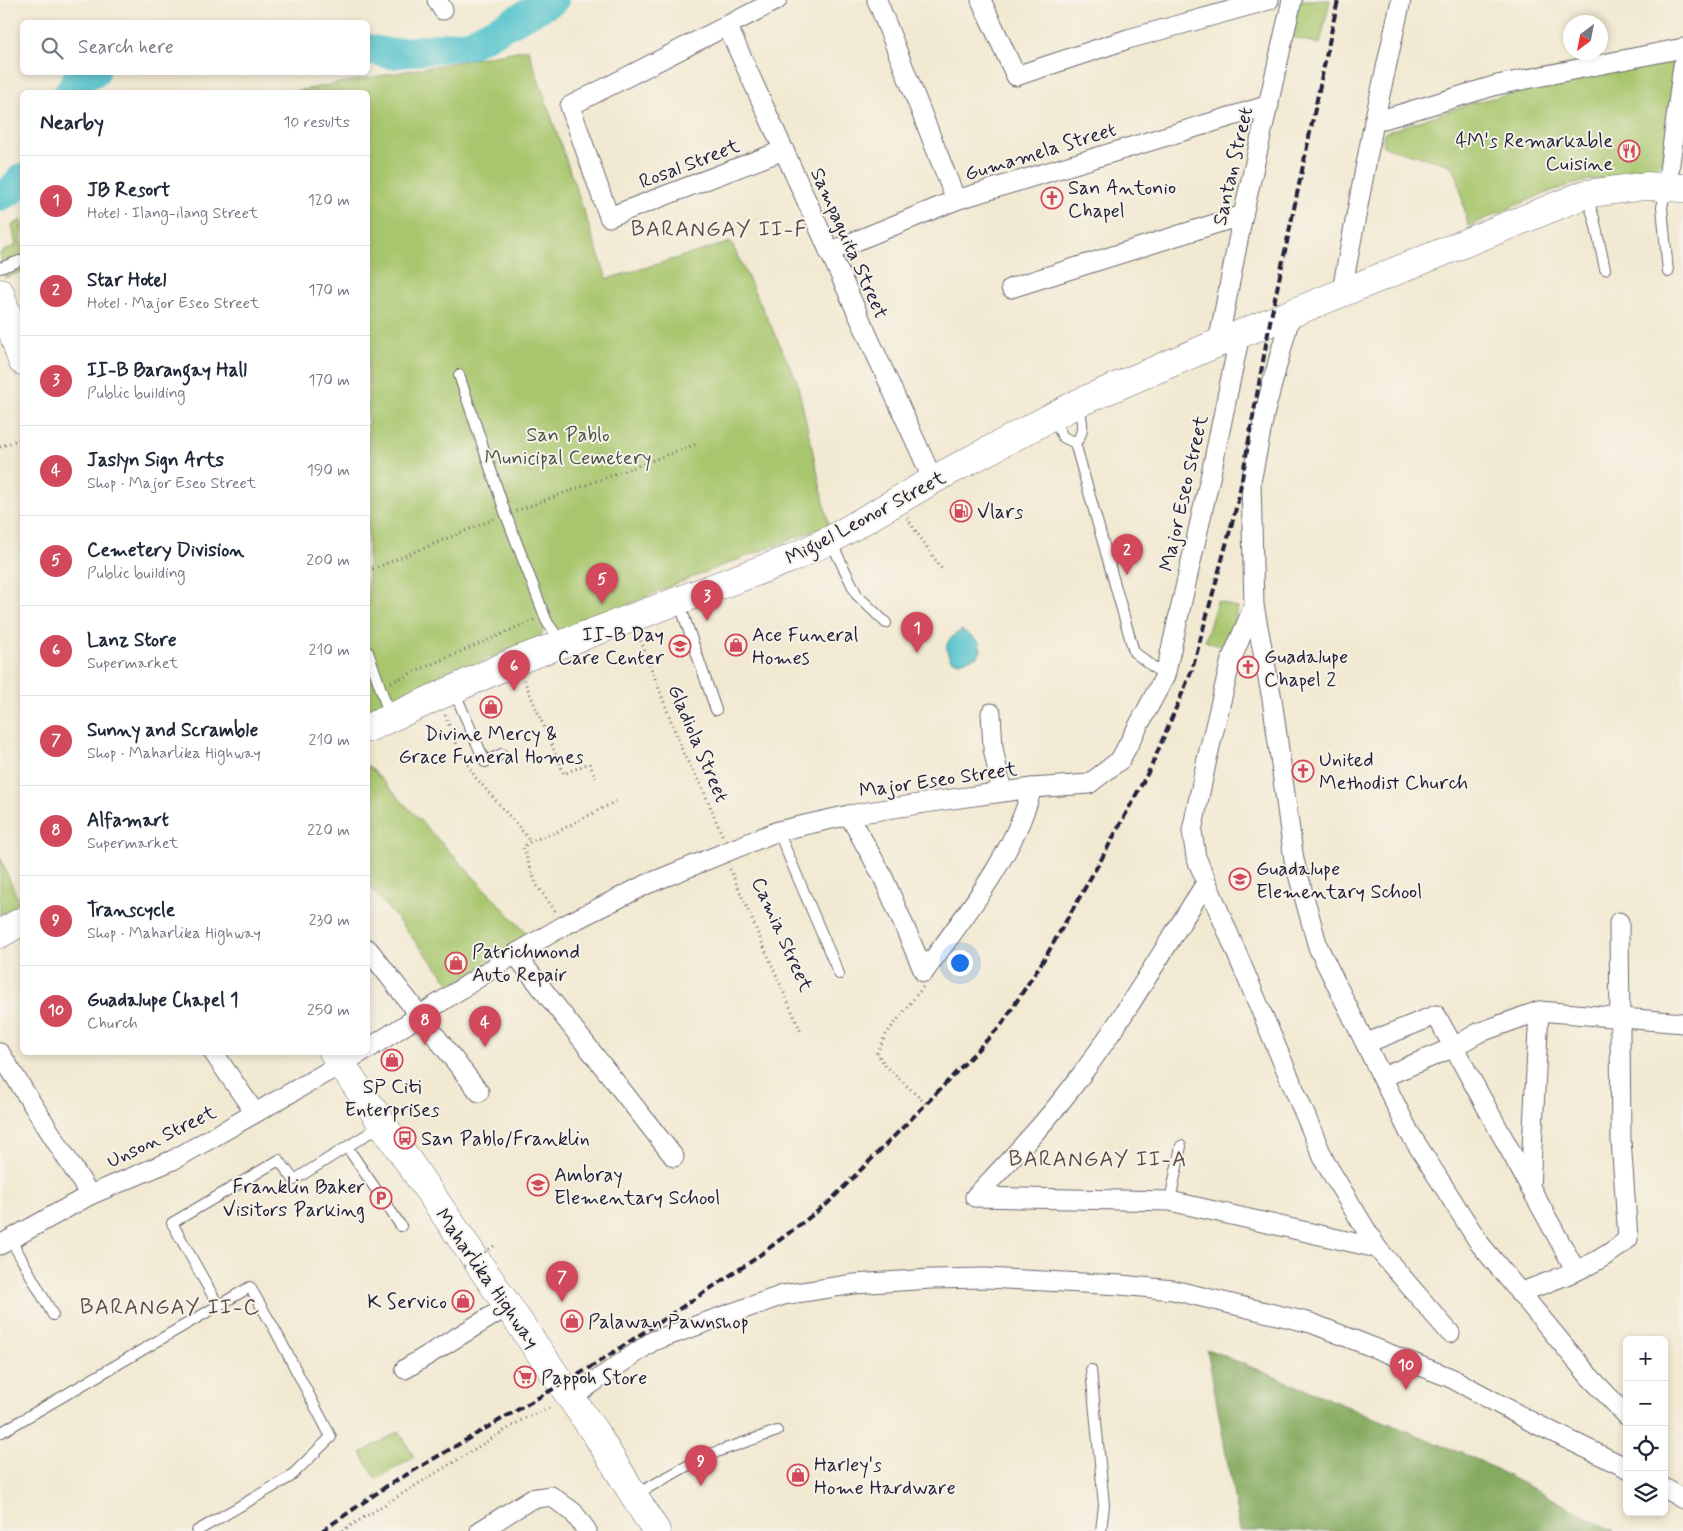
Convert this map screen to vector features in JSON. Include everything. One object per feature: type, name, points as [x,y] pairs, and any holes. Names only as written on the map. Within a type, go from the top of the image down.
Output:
[{"type":"street","points":[[727,25],[777,0]]},
{"type":"street","points":[[877,0],[956,200]]},
{"type":"street","points":[[981,0],[1016,76],[1128,39],[1269,0]]},
{"type":"street","name":"Santan Street","points":[[1229,339],[1243,215],[1292,0]]},
{"type":"street","points":[[1341,295],[1374,122],[1401,0]]},
{"type":"street","name":"Rosal Street","points":[[727,25],[570,106],[609,217],[784,150]]},
{"type":"street","name":"Sampaguita Street","points":[[727,25],[933,480]]},
{"type":"street","points":[[1374,122],[1497,85],[1683,48]]},
{"type":"street","points":[[1675,187],[1683,65]]},
{"type":"street","name":"Gumamela Street","points":[[829,252],[956,200],[1269,105]]},
{"type":"street","name":"Miguel Leonor Street","points":[[379,722],[516,661],[790,559],[830,540],[933,480],[1078,403],[1281,317],[1341,295],[1586,194],[1645,186],[1675,187]]},
{"type":"street","points":[[1011,288],[1243,215]]},
{"type":"street","points":[[2,305],[20,355]]},
{"type":"street","points":[[1281,317],[1251,482],[1254,606],[1272,700],[1294,860],[1318,947],[1367,1043],[1409,1132],[1480,1244],[1589,1376],[1623,1412]]},
{"type":"street","name":"Major Eseo Street","points":[[370,1048],[515,954],[565,925],[645,885],[778,831],[849,815],[1032,788],[1089,784],[1120,760],[1165,676],[1212,469],[1229,339]]},
{"type":"street","points":[[1254,606],[1231,660],[1192,831],[1196,857],[1325,1162],[1377,1248],[1450,1333]]},
{"type":"street","points":[[991,713],[993,748],[1002,792]]},
{"type":"street","points":[[924,972],[993,873],[1025,814],[1032,788]]},
{"type":"street","points":[[849,815],[883,877],[924,972]]},
{"type":"street","points":[[1206,883],[1127,1008],[1082,1074],[1035,1134],[975,1198],[1170,1201],[1377,1248]]},
{"type":"street","points":[[1519,1293],[1576,1271],[1620,1246],[1628,1239],[1621,1140],[1619,922]]},
{"type":"street","points":[[370,952],[479,1092]]},
{"type":"street","points":[[515,954],[674,1157]]},
{"type":"street","points":[[1383,1077],[1452,1048],[1478,1033],[1539,1011],[1683,1023]]},
{"type":"street","points":[[1530,1188],[1539,1011]]},
{"type":"street","points":[[1367,1043],[1436,1015],[1452,1048],[1576,1271]]},
{"type":"street","points":[[0,1053],[90,1195]]},
{"type":"street","points":[[215,1055],[255,1113]]},
{"type":"street","name":"Unson Street","points":[[6,1243],[90,1195],[173,1160],[255,1113],[345,1057]]},
{"type":"street","name":"Maharlika Highway","points":[[345,1057],[383,1124],[571,1398],[656,1531]]},
{"type":"street","points":[[571,1398],[653,1341],[783,1295],[854,1284],[931,1279],[986,1278],[1112,1284],[1173,1290],[1311,1323],[1450,1378],[1532,1422],[1623,1466]]},
{"type":"street","points":[[406,1369],[508,1306]]},
{"type":"street","points":[[1668,1490],[1683,1499]]},
{"type":"street","points":[[480,1531],[531,1499],[550,1496],[573,1512],[587,1531]]},
{"type":"lane","points":[[1668,272],[1662,207],[1675,187]]},
{"type":"lane","points":[[1586,194],[1594,218],[1605,269]]},
{"type":"lane","points":[[0,268],[20,261]]},
{"type":"lane","points":[[459,375],[506,515],[545,616],[563,643]]},
{"type":"lane","points":[[1075,443],[1084,428],[1078,403]]},
{"type":"lane","points":[[1053,417],[1063,437],[1075,443],[1134,652],[1165,676]]},
{"type":"lane","points":[[830,540],[857,595],[886,623]]},
{"type":"lane","points":[[679,601],[716,710]]},
{"type":"lane","points":[[370,658],[379,687],[379,722]]},
{"type":"lane","points":[[453,688],[485,762],[502,754]]},
{"type":"lane","points":[[778,831],[839,974]]},
{"type":"lane","points":[[218,1305],[172,1223],[279,1160],[294,1180],[383,1124]]},
{"type":"lane","points":[[1170,1201],[1182,1146]]},
{"type":"lane","points":[[347,1147],[401,1226]]},
{"type":"lane","points":[[6,1243],[53,1315]]},
{"type":"lane","points":[[0,1433],[250,1287],[275,1330],[331,1437],[290,1477],[197,1531]]},
{"type":"lane","points":[[1091,1370],[1104,1505],[1100,1531]]},
{"type":"lane","points":[[634,1495],[705,1456],[777,1431]]},
{"type":"path","points":[[0,447],[20,439]]},
{"type":"path","points":[[370,570],[506,515],[699,443]]},
{"type":"path","points":[[896,502],[943,571]]},
{"type":"path","points":[[379,687],[545,616]]},
{"type":"path","name":"Gladiola Street","points":[[632,618],[684,755],[702,787],[726,853]]},
{"type":"path","points":[[516,661],[564,774],[589,763],[597,780]]},
{"type":"path","points":[[565,925],[536,884],[523,847],[531,841],[558,832],[618,800]]},
{"type":"path","name":"Camia Street","points":[[726,853],[801,1032]]},
{"type":"path","points":[[924,972],[922,989],[885,1036],[877,1053],[885,1065],[926,1104]]},
{"type":"path","points":[[464,1266],[494,1246]]},
{"type":"path","points":[[342,1531],[525,1418],[571,1398]]},
{"type":"green space","points":[[1300,0],[1330,0],[1320,44],[1291,37]]},
{"type":"green space","name":"San Pablo Municipal Cemetery","points":[[528,49],[607,279],[731,242],[797,381],[829,525],[658,592],[625,606],[559,639],[547,623],[536,645],[508,650],[370,711],[370,90],[302,90]]},
{"type":"green space","points":[[1672,60],[1677,68],[1664,159],[1657,166],[1639,174],[1595,179],[1571,185],[1541,195],[1468,226],[1457,175],[1450,165],[1383,146],[1384,133],[1476,102],[1612,70]]},
{"type":"green space","points":[[20,221],[20,273],[5,278],[0,253],[16,245],[12,225]]},
{"type":"green space","points":[[1217,601],[1238,608],[1226,648],[1205,641]]},
{"type":"green space","points":[[370,767],[529,936],[452,986],[370,886]]},
{"type":"green space","points":[[0,857],[20,904],[0,915]]},
{"type":"green space","points":[[1207,1349],[1478,1460],[1614,1531],[1240,1531]]},
{"type":"green space","points":[[399,1431],[414,1457],[376,1479],[361,1453]]},
{"type":"water","points":[[962,630],[979,642],[981,651],[978,656],[960,662],[951,660],[947,646],[950,639]]},
{"type":"waterway","points":[[370,49],[391,54],[470,44],[554,0]]},
{"type":"waterway","points":[[70,90],[77,79],[87,75]]},
{"type":"waterway","points":[[0,196],[11,191],[20,180]]},
{"type":"railway","points":[[322,1531],[387,1486],[591,1367],[752,1261],[827,1204],[1002,1024],[1046,956],[1151,767],[1192,670],[1238,501],[1270,322],[1338,0]]},
{"type":"place","name":"4M's Remarkable Cuisine","points":[[1629,151]]},
{"type":"place","name":"San Antonio Chapel","points":[[1052,198]]},
{"type":"place","name":"Vlars","points":[[961,511]]},
{"type":"place","name":"Star Hotel","points":[[1127,575]]},
{"type":"place","name":"Cemetery Division","points":[[602,604]]},
{"type":"place","name":"II-B Barangay Hall","points":[[707,621]]},
{"type":"place","name":"Ace Funeral Homes","points":[[736,645]]},
{"type":"place","name":"II-B Day Care Center","points":[[680,646]]},
{"type":"place","name":"JB Resort","points":[[917,653]]},
{"type":"place","name":"Guadalupe Chapel 2","points":[[1248,667]]},
{"type":"place","name":"Lanz Store","points":[[514,691]]},
{"type":"place","name":"Divine Mercy & Grace Funeral Homes","points":[[491,707]]},
{"type":"place","name":"United Methodist Church","points":[[1303,771]]},
{"type":"place","name":"Guadalupe Elementary School","points":[[1240,879]]},
{"type":"place","name":"Patrichmond Auto Repair","points":[[456,963]]},
{"type":"place","name":"Alfamart","points":[[425,1045]]},
{"type":"place","name":"Jaslyn Sign Arts","points":[[485,1047]]},
{"type":"place","name":"SP Citi Enterprises","points":[[392,1060]]},
{"type":"place","name":"San Pablo/Franklin","points":[[405,1138]]},
{"type":"place","name":"Ambray Elementary School","points":[[538,1185]]},
{"type":"place","name":"Franklin Baker Visitors Parking","points":[[381,1198]]},
{"type":"place","name":"K Servico","points":[[463,1301]]},
{"type":"place","name":"Sunny and Scramble","points":[[562,1302]]},
{"type":"place","name":"Palawan Pawnshop","points":[[572,1321]]},
{"type":"place","name":"Pappoh Store","points":[[525,1377]]},
{"type":"place","name":"Guadalupe Chapel 1","points":[[1406,1390]]},
{"type":"place","name":"Harley's Home Hardware","points":[[798,1475]]},
{"type":"place","name":"Transcycle","points":[[701,1486]]},
{"type":"district","name":"BARANGAY II-F","points":[[719,228]]},
{"type":"district","name":"BARANGAY II-A","points":[[1098,1158]]},
{"type":"district","name":"BARANGAY II-C","points":[[170,1306]]}]
